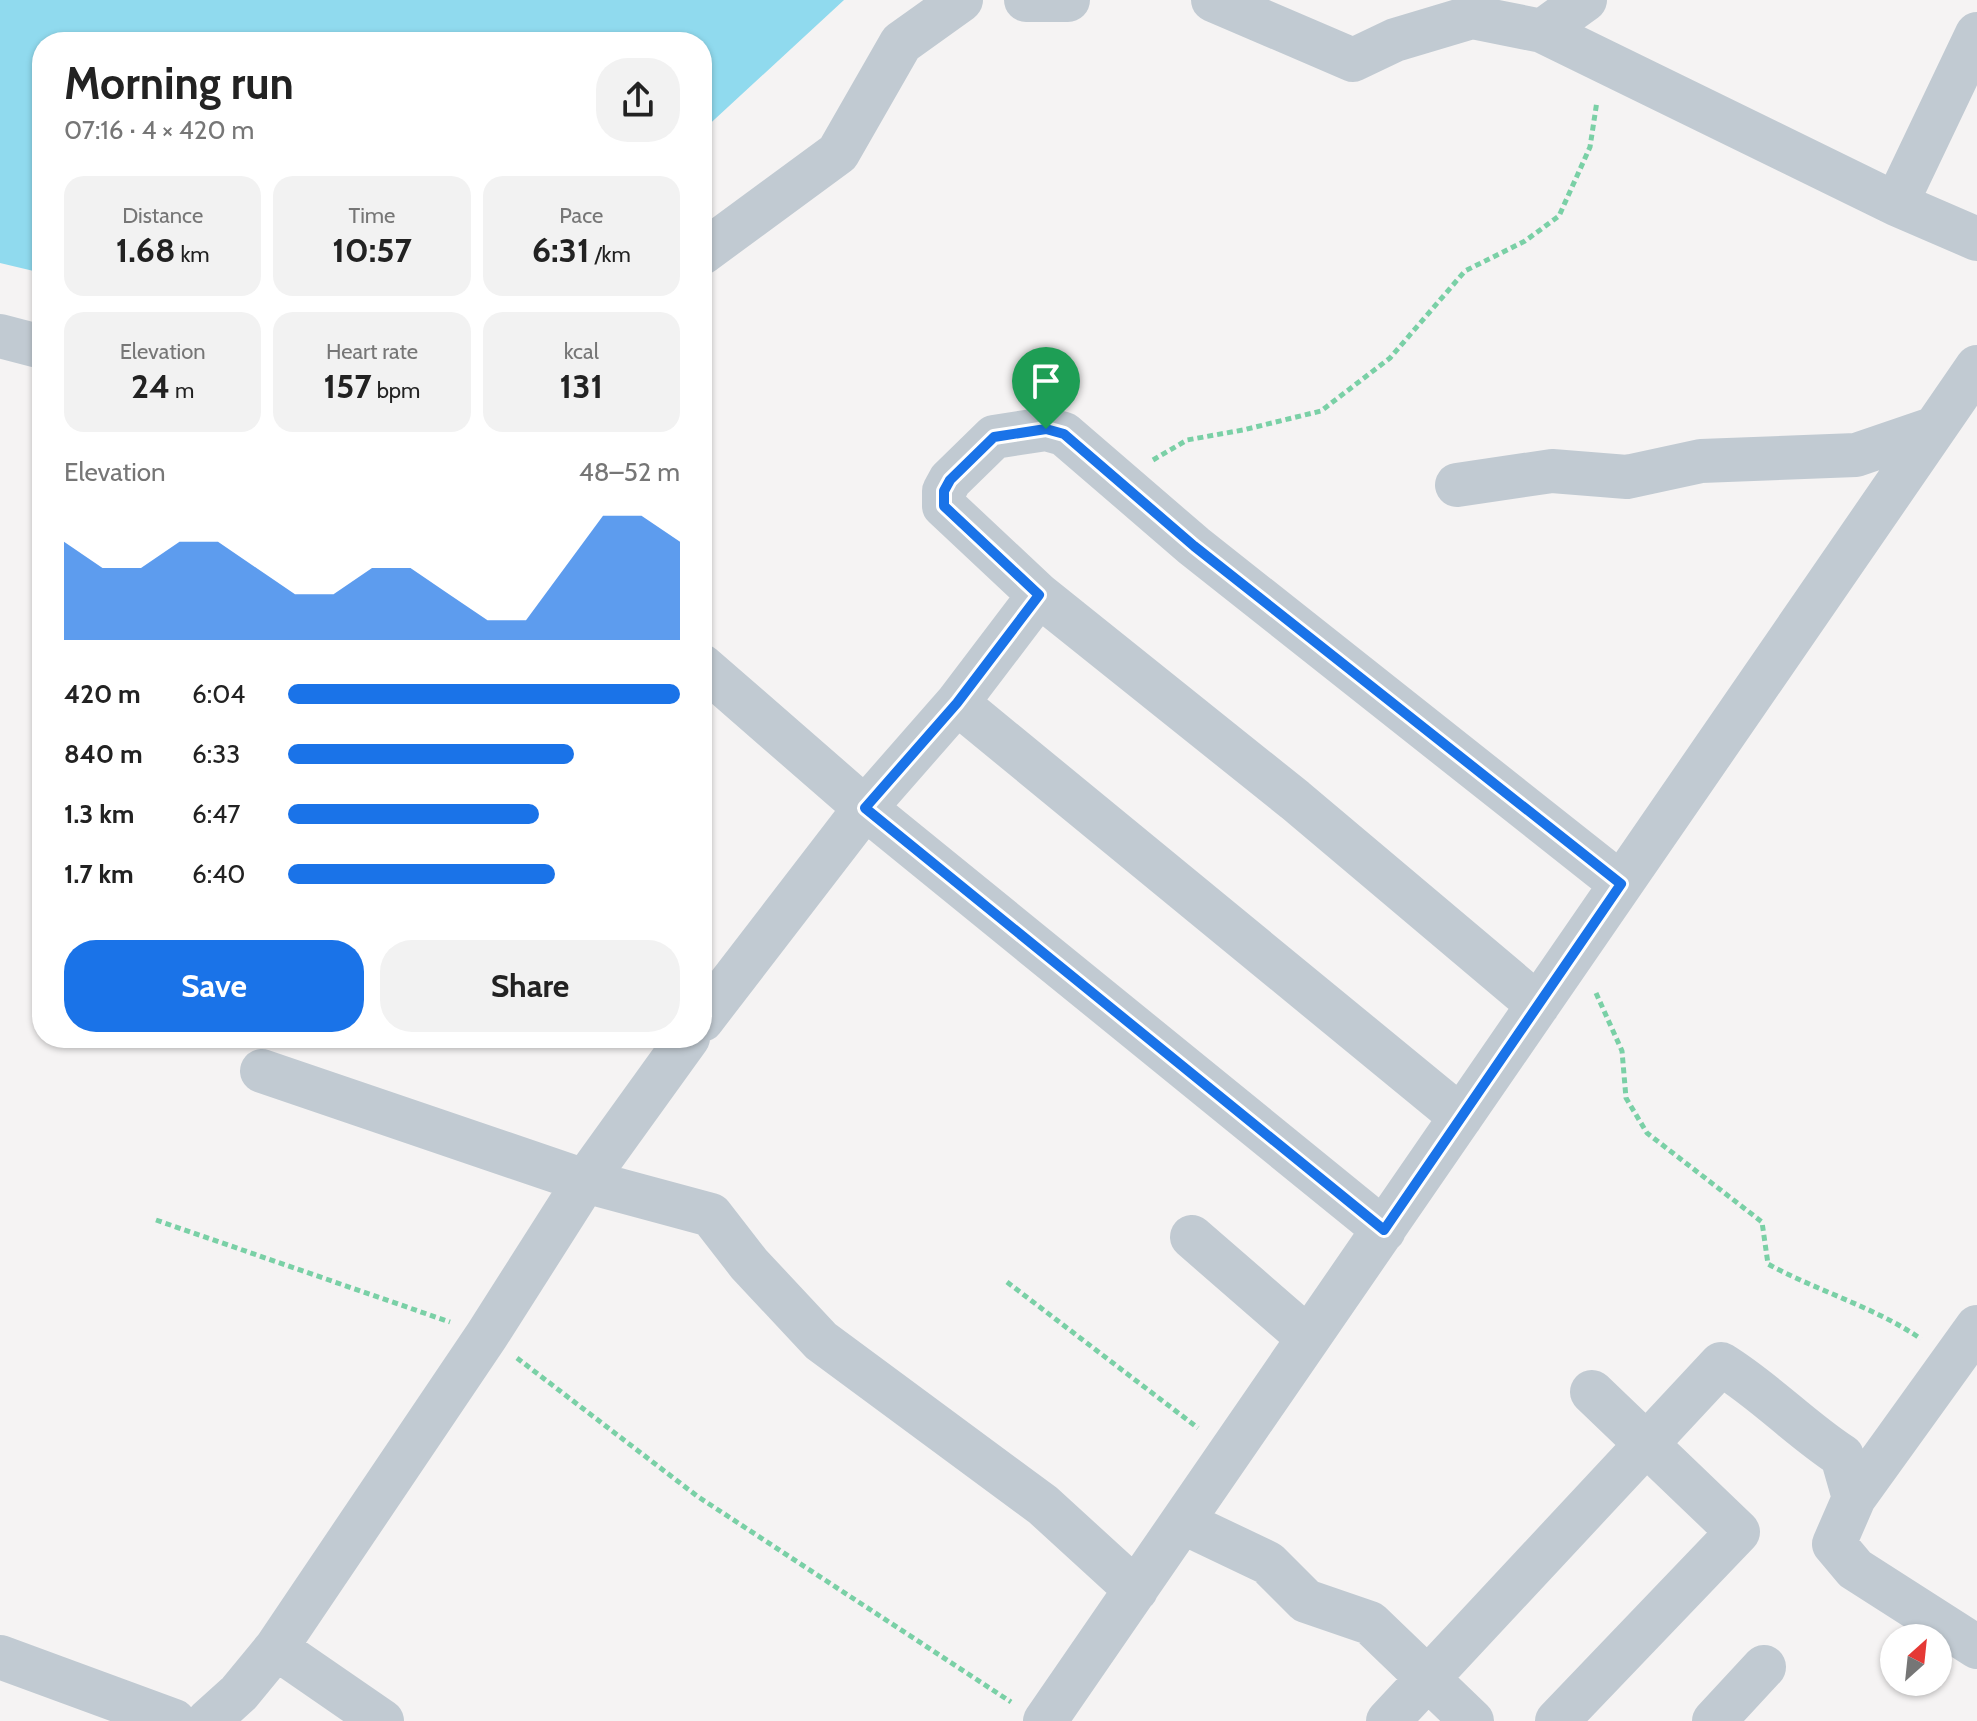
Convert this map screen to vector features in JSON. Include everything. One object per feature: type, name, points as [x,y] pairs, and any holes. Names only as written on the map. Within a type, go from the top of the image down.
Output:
[{"type":"street","points":[[712,246],[838,153],[901,43],[961,0]]},
{"type":"street","points":[[1026,0],[1068,0]]},
{"type":"street","points":[[1213,0],[1353,60],[1395,40],[1472,17],[1542,31],[1896,204],[1977,239]]},
{"type":"street","points":[[1542,31],[1585,0]]},
{"type":"street","points":[[1896,204],[1977,34]]},
{"type":"street","points":[[0,336],[32,344]]},
{"type":"street","points":[[1029,1712],[1136,1590],[1307,1337],[1384,1230],[1977,367]]},
{"type":"street","points":[[1457,485],[1552,471],[1627,477],[1701,461],[1856,455],[1935,428]]},
{"type":"street","points":[[1538,1005],[1295,800],[1039,595],[944,506],[944,491],[950,480],[994,437],[1046,429],[1064,434],[1206,556],[1621,884]]},
{"type":"street","points":[[712,1007],[865,808],[957,703],[1039,595]]},
{"type":"street","points":[[712,675],[865,808],[1384,1230]]},
{"type":"street","points":[[957,703],[1461,1117]]},
{"type":"street","points":[[208,1721],[239,1693],[276,1648],[487,1335],[585,1181],[681,1048]]},
{"type":"street","points":[[262,1071],[585,1181],[711,1215],[749,1264],[821,1341],[1043,1505],[1136,1590]]},
{"type":"street","points":[[1192,1237],[1307,1337]]},
{"type":"street","points":[[1964,1344],[1854,1498],[1834,1544],[1855,1569],[1885,1591],[1977,1647]]},
{"type":"street","points":[[1388,1721],[1721,1364],[1752,1383],[1807,1434],[1842,1456],[1854,1498]]},
{"type":"street","points":[[1557,1721],[1738,1532],[1592,1392]]},
{"type":"street","points":[[1182,1522],[1268,1563],[1306,1601],[1370,1623],[1472,1721]]},
{"type":"street","points":[[276,1648],[382,1721]]},
{"type":"street","points":[[0,1657],[174,1721]]},
{"type":"street","points":[[1714,1721],[1764,1667]]},
{"type":"path","points":[[1116,479],[1187,440],[1321,411],[1390,358],[1465,271],[1525,241],[1559,216],[1590,147],[1603,60]]},
{"type":"path","points":[[1577,948],[1622,1051],[1626,1098],[1647,1133],[1762,1222],[1768,1264],[1809,1287],[1905,1328],[1964,1344]]},
{"type":"path","points":[[156,1220],[487,1335],[697,1496],[1029,1712]]},
{"type":"path","points":[[1007,1282],[1230,1453]]},
{"type":"water","points":[[0,0],[844,0],[712,122],[712,32],[32,32],[32,271],[0,263]]},
{"type":"route","points":[[1046,429],[1064,434],[1194,546],[1621,884],[1384,1230],[865,808],[957,703],[1039,595],[944,506],[944,491],[950,480],[994,437],[1046,429]]}]
